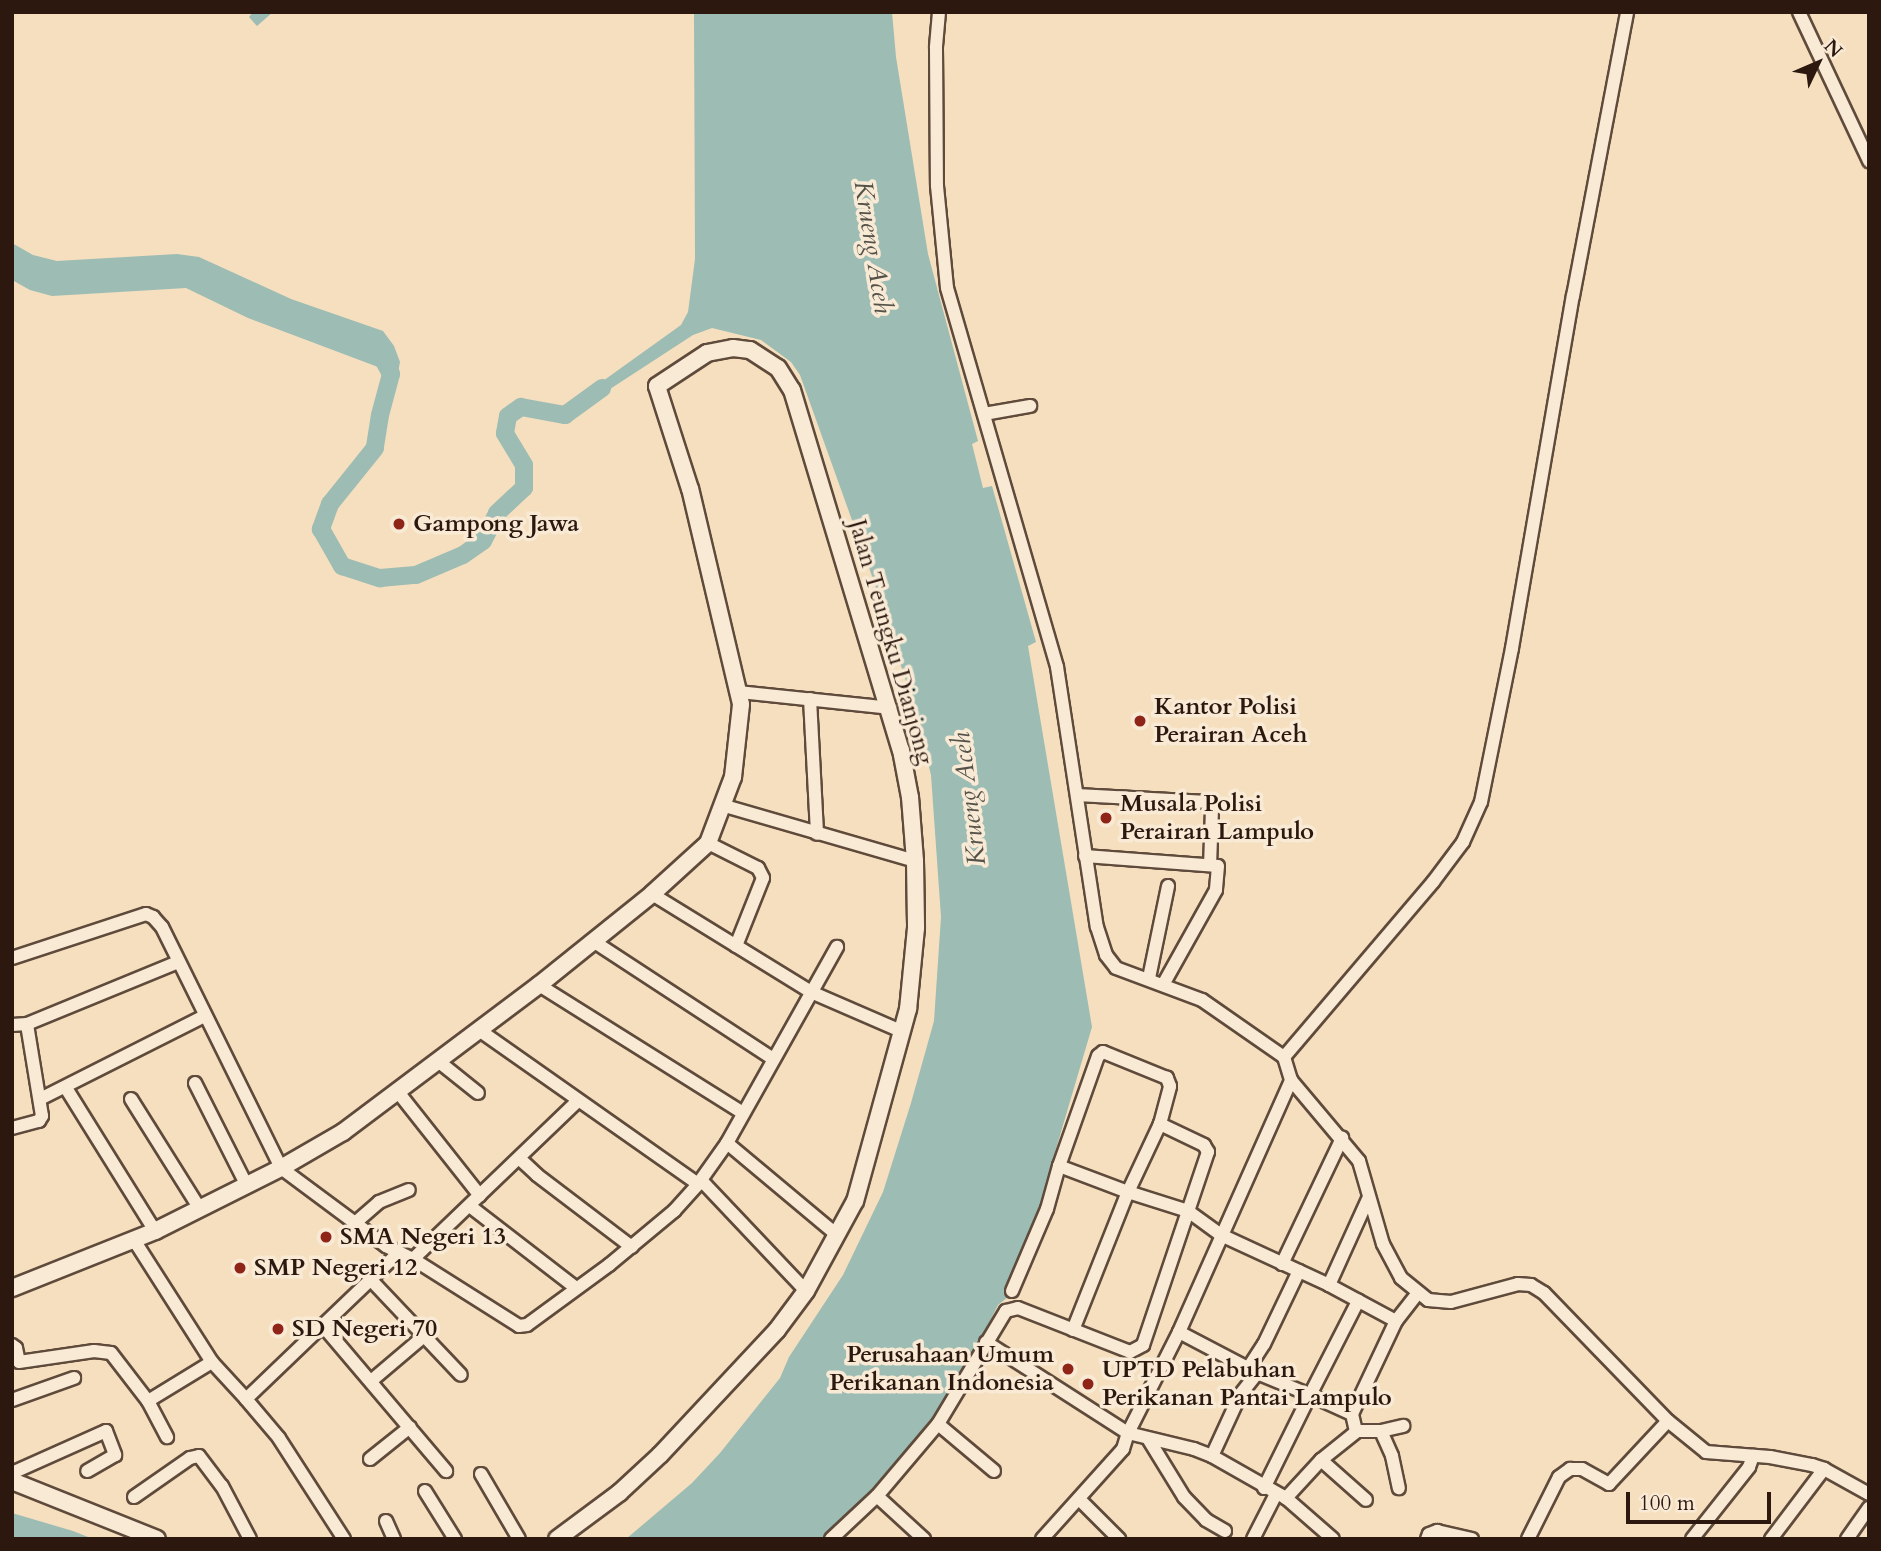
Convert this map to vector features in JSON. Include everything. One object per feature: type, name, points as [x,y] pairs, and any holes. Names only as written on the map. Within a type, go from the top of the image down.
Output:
[{"type":"street","points":[[939,12],[936,48],[937,186],[947,288],[1057,667],[1097,927],[1109,961],[1119,970],[1164,983],[1209,1003],[1284,1057],[1291,1080],[1342,1138],[1365,1173],[1368,1199],[1383,1244],[1401,1278],[1418,1293],[1428,1300],[1444,1303],[1518,1284],[1531,1285],[1544,1293],[1661,1427],[1706,1451],[1751,1462],[1824,1469],[1869,1494]]},
{"type":"street","points":[[1284,1057],[1433,882],[1463,842],[1481,802],[1512,648],[1573,296],[1627,12]]},
{"type":"street","points":[[1799,12],[1869,161]]},
{"type":"street","name":"Jalan Teungku Dianjong","points":[[557,1539],[619,1493],[660,1455],[777,1330],[806,1292],[855,1201],[866,1170],[903,1032],[915,953],[915,860],[906,772],[890,708],[798,405],[786,378],[764,357],[750,350],[733,348],[719,349],[692,359],[657,386],[690,489],[739,692]]},
{"type":"street","points":[[984,414],[1030,406]]},
{"type":"street","points":[[12,1288],[155,1231],[281,1168],[343,1132],[539,985],[652,894],[708,843],[724,806],[733,777],[741,720],[739,692],[890,708]]},
{"type":"street","points":[[810,699],[817,834]]},
{"type":"street","points":[[1077,795],[1208,802],[1212,809],[1210,865]]},
{"type":"street","points":[[724,806],[915,860]]},
{"type":"street","points":[[708,843],[758,868],[763,878],[736,946]]},
{"type":"street","points":[[1085,856],[1218,866],[1216,890],[1164,983]]},
{"type":"street","points":[[1149,978],[1168,886]]},
{"type":"street","points":[[652,894],[813,993],[903,1032]]},
{"type":"street","points":[[12,958],[146,914],[162,927],[281,1168],[398,1253],[413,1259],[519,1326],[527,1325],[632,1247],[674,1211],[699,1182],[727,1143],[837,947]]},
{"type":"street","points":[[593,941],[773,1059]]},
{"type":"street","points":[[12,1025],[27,1024],[177,962]]},
{"type":"street","points":[[539,985],[571,1008],[743,1113]]},
{"type":"street","points":[[40,1099],[204,1016]]},
{"type":"street","points":[[12,1128],[41,1119],[27,1024]]},
{"type":"street","points":[[479,1030],[578,1101],[699,1182],[806,1292]]},
{"type":"street","points":[[1012,1291],[1047,1209],[1059,1166],[1101,1053],[1170,1082],[1160,1124],[1128,1192],[1073,1330]]},
{"type":"street","points":[[438,1061],[478,1093]]},
{"type":"street","points":[[1042,1539],[1123,1449],[1128,1433],[1179,1332],[1291,1080]]},
{"type":"street","points":[[195,1083],[246,1184]]},
{"type":"street","points":[[66,1088],[155,1231]]},
{"type":"street","points":[[398,1092],[480,1195]]},
{"type":"street","points":[[131,1100],[200,1209]]},
{"type":"street","points":[[413,1259],[471,1207],[480,1195],[578,1101]]},
{"type":"street","points":[[831,1539],[877,1496],[938,1424],[1001,1317],[1013,1308],[1130,1352],[1143,1345],[1208,1148],[1160,1124]]},
{"type":"street","points":[[1282,1264],[1342,1138]]},
{"type":"street","points":[[727,1143],[836,1234]]},
{"type":"street","points":[[520,1158],[537,1175],[585,1208],[632,1247]]},
{"type":"street","points":[[1059,1166],[1188,1211],[1221,1235],[1329,1285],[1396,1321]]},
{"type":"street","points":[[355,1223],[379,1202],[409,1191]]},
{"type":"street","points":[[1329,1285],[1368,1199]]},
{"type":"street","points":[[471,1207],[576,1288]]},
{"type":"street","points":[[134,1240],[212,1362],[279,1438],[344,1539]]},
{"type":"street","points":[[246,1399],[372,1281],[398,1253]]},
{"type":"street","points":[[1212,1457],[1299,1271]]},
{"type":"street","points":[[372,1281],[461,1375]]},
{"type":"street","points":[[1356,1431],[1352,1414],[1396,1321],[1418,1293]]},
{"type":"street","points":[[1254,1538],[1275,1493],[1310,1395],[1358,1301]]},
{"type":"street","points":[[324,1327],[446,1471]]},
{"type":"street","points":[[1179,1332],[1253,1370],[1352,1414]]},
{"type":"street","points":[[371,1381],[424,1336]]},
{"type":"street","points":[[986,1342],[1128,1433],[1194,1449],[1212,1457],[1275,1493],[1333,1539]]},
{"type":"street","points":[[12,1345],[16,1348],[19,1362],[94,1351],[111,1353],[148,1401],[167,1437]]},
{"type":"street","points":[[148,1401],[212,1362]]},
{"type":"street","points":[[12,1400],[74,1378]]},
{"type":"street","points":[[938,1424],[994,1471]]},
{"type":"street","points":[[1275,1493],[1356,1431],[1381,1431],[1403,1426]]},
{"type":"street","points":[[370,1459],[410,1427]]},
{"type":"street","points":[[1528,1539],[1552,1485],[1565,1472],[1582,1469],[1609,1484],[1661,1427]]},
{"type":"street","points":[[12,1473],[106,1431],[115,1455],[87,1471]]},
{"type":"street","points":[[1381,1431],[1392,1456],[1399,1488]]},
{"type":"street","points":[[1149,1440],[1184,1497],[1206,1520],[1225,1531]]},
{"type":"street","points":[[134,1497],[190,1458],[199,1456],[222,1486],[250,1539]]},
{"type":"street","points":[[1321,1460],[1366,1500]]},
{"type":"street","points":[[1692,1539],[1751,1462]]},
{"type":"street","points":[[1771,1539],[1824,1469]]},
{"type":"street","points":[[481,1474],[519,1539]]},
{"type":"street","points":[[12,1481],[157,1539]]},
{"type":"street","points":[[425,1491],[455,1539]]},
{"type":"street","points":[[877,1496],[924,1539]]},
{"type":"street","points":[[1079,1499],[1119,1539]]},
{"type":"street","points":[[1853,1537],[1869,1508]]},
{"type":"street","points":[[386,1521],[394,1539]]},
{"type":"street","points":[[1427,1539],[1429,1534],[1437,1531],[1472,1539]]},
{"type":"water","points":[[253,12],[273,12],[257,26],[249,17]]},
{"type":"water","name":"Krueng Aceh","points":[[694,12],[892,12],[896,57],[928,254],[978,441],[972,444],[983,488],[992,486],[1036,642],[1028,646],[1092,1027],[1045,1186],[1049,1195],[1008,1297],[998,1305],[945,1411],[878,1490],[829,1539],[626,1539],[692,1483],[720,1453],[780,1378],[789,1357],[843,1275],[883,1192],[934,1021],[941,917],[931,775],[915,709],[872,576],[800,375],[791,362],[761,340],[712,328],[693,335],[587,404],[582,396],[681,325],[688,312],[695,259]]},
{"type":"water","points":[[12,243],[33,255],[57,261],[177,254],[199,257],[291,299],[383,331],[394,346],[400,362],[397,378],[378,367],[248,318],[186,288],[52,296],[30,290],[12,280]]},
{"type":"water","points":[[12,1513],[73,1531],[93,1539],[12,1539]]},
{"type":"waterway","points":[[380,354],[391,374],[375,448],[330,504],[321,529],[342,566],[380,578],[416,575],[463,555],[483,541],[497,513],[524,488],[524,465],[505,433],[508,416],[521,407],[565,415],[602,388]]},
{"type":"place","name":"Gampong Jawa","points":[[399,524]]},
{"type":"place","name":"Kantor Polisi Perairan Aceh","points":[[1140,721]]},
{"type":"place","name":"Musala Polisi Perairan Lampulo","points":[[1106,818]]},
{"type":"place","name":"SMA Negeri 13","points":[[326,1237]]},
{"type":"place","name":"SMP Negeri 12","points":[[240,1268]]},
{"type":"place","name":"SD Negeri 70","points":[[278,1329]]},
{"type":"place","name":"Perusahaan Umum Perikanan Indonesia","points":[[1068,1369]]},
{"type":"place","name":"UPTD Pelabuhan Perikanan Pantai Lampulo","points":[[1088,1384]]}]
